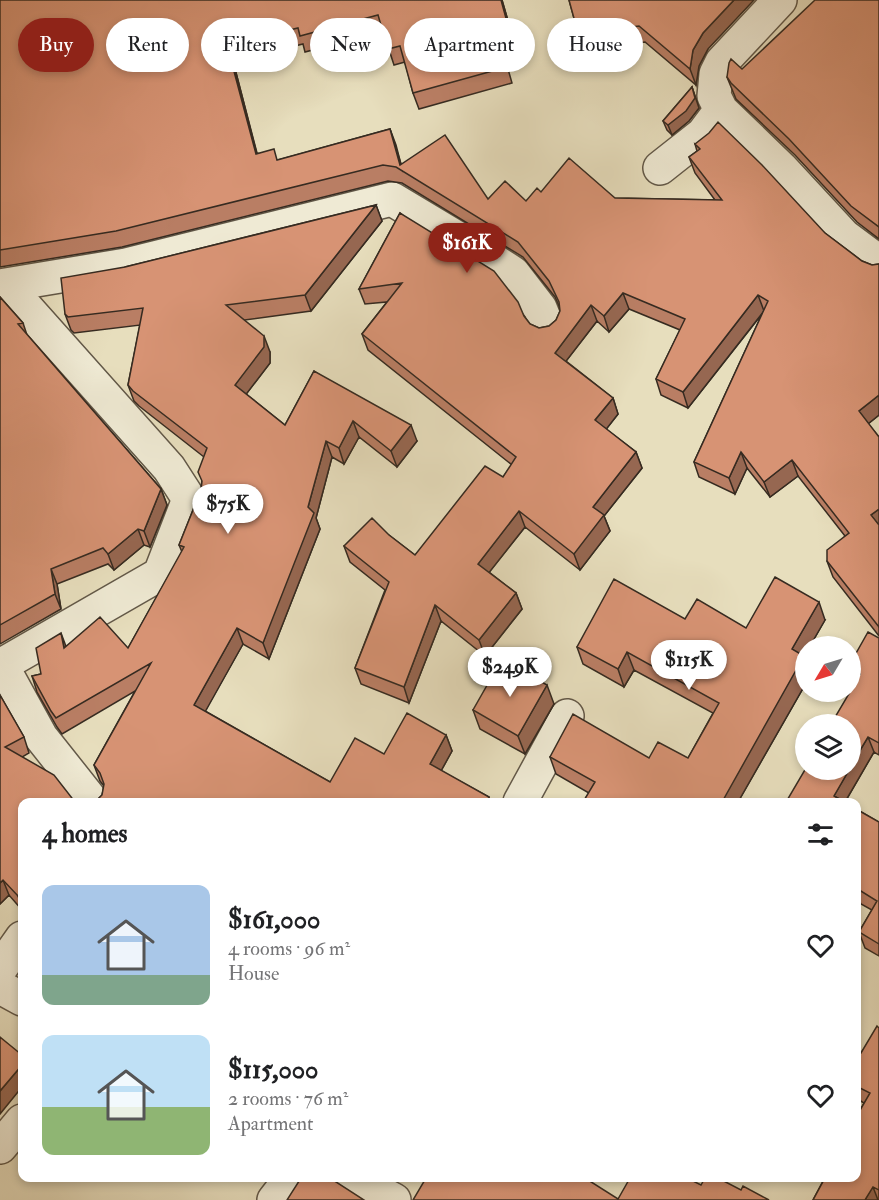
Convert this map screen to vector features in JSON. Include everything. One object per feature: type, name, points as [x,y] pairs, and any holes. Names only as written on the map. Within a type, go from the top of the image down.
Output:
[{"type":"street","points":[[780,0],[722,62],[716,74],[714,96],[722,110],[781,168],[844,236],[879,262]]},
{"type":"street","points":[[660,168],[703,134],[722,110]]},
{"type":"street","points":[[3,286],[126,265],[392,200],[513,273],[540,308],[547,325]]},
{"type":"street","points":[[3,286],[169,468],[189,500],[160,574],[0,669],[8,677],[41,737],[88,798]]},
{"type":"street","points":[[522,798],[567,716]]},
{"type":"street","points":[[0,969],[18,944]]},
{"type":"street","points":[[0,987],[18,997]]},
{"type":"street","points":[[0,1147],[18,1127]]},
{"type":"street","points":[[274,1200],[288,1182]]},
{"type":"street","points":[[360,1182],[394,1200]]},
{"type":"building","points":[[0,0],[501,0],[506,18],[404,18],[404,60],[400,46],[392,48],[392,18],[379,18],[378,15],[367,18],[310,18],[310,33],[300,36],[298,18],[201,18],[201,72],[234,72],[256,154],[274,149],[277,160],[390,129],[400,165],[445,135],[488,199],[505,181],[526,201],[537,188],[541,192],[569,158],[615,198],[722,200],[689,157],[700,149],[695,144],[718,122],[762,165],[825,233],[862,261],[872,265],[879,264],[879,395],[859,411],[879,437],[879,509],[871,515],[879,525],[879,627],[827,561],[827,550],[849,533],[792,460],[764,482],[741,452],[729,478],[694,462],[768,301],[758,295],[683,392],[656,379],[685,319],[623,293],[604,316],[591,305],[555,353],[613,398],[595,420],[636,452],[593,507],[604,515],[574,554],[519,511],[478,564],[516,593],[479,640],[435,605],[404,687],[355,668],[389,582],[344,546],[372,518],[415,555],[485,466],[503,477],[516,457],[362,334],[402,283],[359,289],[400,213],[494,271],[518,302],[530,324],[539,328],[549,326],[556,320],[560,311],[559,302],[549,281],[518,242],[396,167],[383,165],[116,231],[0,250]]},
{"type":"building","points":[[569,0],[734,0],[703,33],[693,50],[690,69],[643,29],[643,18],[574,18]]},
{"type":"building","points":[[815,0],[879,0],[879,227],[851,206],[727,77],[731,59],[742,69]]},
{"type":"building","points":[[407,72],[489,72],[413,93]]},
{"type":"building","points":[[692,87],[695,98],[686,111],[668,125],[663,121]]},
{"type":"building","points":[[376,205],[305,295],[226,305],[264,336],[264,347],[235,385],[285,425],[314,371],[411,425],[391,451],[353,421],[339,448],[326,441],[308,507],[314,513],[263,643],[237,628],[194,705],[330,782],[355,738],[384,754],[407,713],[446,735],[430,764],[489,797],[99,798],[102,795],[104,784],[94,765],[151,663],[56,718],[32,676],[41,674],[36,648],[61,633],[64,648],[100,617],[128,648],[184,547],[179,545],[201,490],[202,481],[198,472],[207,448],[128,385],[143,308],[68,317],[65,314],[61,278],[125,267]]},
{"type":"building","points":[[0,297],[23,323],[18,324],[161,489],[144,531],[138,529],[108,554],[103,548],[51,569],[55,594],[0,625]]},
{"type":"building","points":[[775,577],[819,602],[799,636],[795,636],[792,649],[795,651],[795,672],[724,798],[585,798],[595,782],[550,757],[573,714],[649,758],[658,742],[688,758],[719,703],[627,652],[618,669],[577,647],[614,579],[685,619],[697,599],[746,628]]},
{"type":"building","points":[[868,632],[879,638],[879,743],[868,737],[861,749],[861,714],[837,714],[844,702],[861,702],[861,644]]},
{"type":"building","points":[[502,659],[547,685],[518,736],[473,710]]},
{"type":"building","points":[[0,695],[24,737],[5,747],[54,775],[72,798],[18,798],[18,896],[3,880],[0,883]]},
{"type":"building","points":[[799,780],[843,780],[834,796],[837,798],[788,798]]},
{"type":"building","points":[[861,812],[879,822],[879,944],[861,933],[861,929],[877,901],[861,891]]},
{"type":"building","points":[[877,1026],[879,1028],[879,1190],[873,1187],[865,1200],[813,1200],[823,1182],[861,1182],[861,1108],[870,1093],[861,1088],[861,1053]]},
{"type":"building","points":[[0,1037],[18,1052],[18,1070],[0,1091]]},
{"type":"building","points":[[298,1182],[336,1182],[364,1200],[287,1200]]},
{"type":"building","points":[[424,1182],[591,1182],[618,1199],[628,1182],[695,1182],[701,1185],[703,1182],[726,1182],[741,1190],[743,1186],[769,1200],[413,1200]]}]
